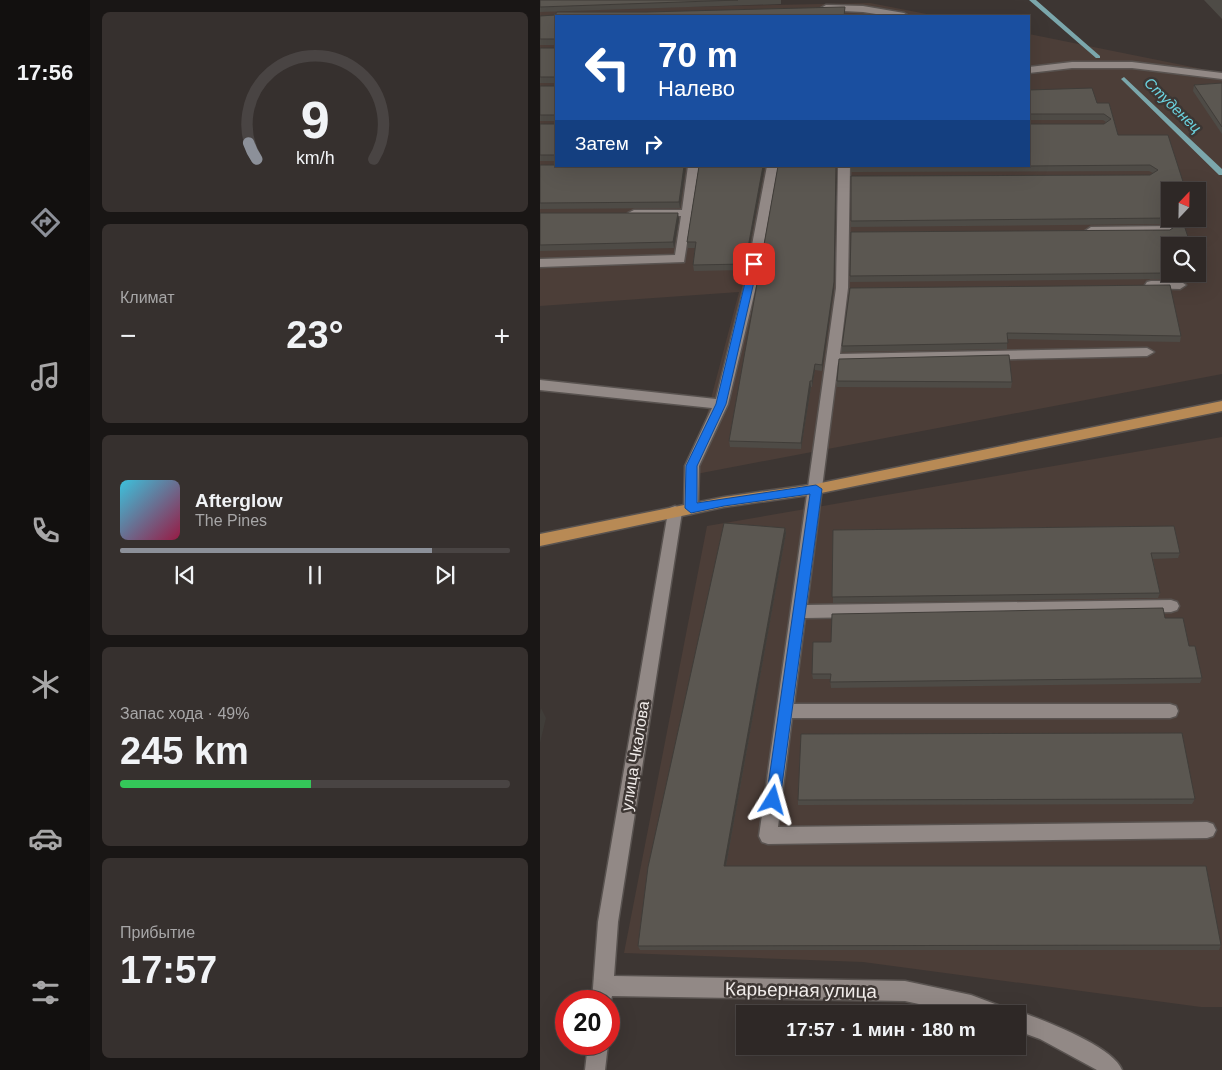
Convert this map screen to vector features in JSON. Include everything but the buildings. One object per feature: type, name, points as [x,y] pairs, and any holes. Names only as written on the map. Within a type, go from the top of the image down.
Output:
[{"type":"main road","points":[[540,540],[724,502],[816,489],[1222,406]]},
{"type":"street","points":[[812,8],[890,15]]},
{"type":"street","points":[[1030,70],[1072,65],[1132,65],[1222,76]]},
{"type":"street","points":[[540,263],[680,259],[694,167]]},
{"type":"street","name":"улица Чкалова","points":[[603,990],[608,922],[692,466],[721,404],[751,282],[773,167]]},
{"type":"street","points":[[847,173],[847,288],[832,359],[768,836],[1207,830]]},
{"type":"street","points":[[618,214],[687,212]]},
{"type":"street","points":[[1080,231],[1169,230]]},
{"type":"street","points":[[1140,286],[1180,285]]},
{"type":"street","points":[[832,359],[1147,352]]},
{"type":"street","points":[[540,385],[721,404]]},
{"type":"street","points":[[799,612],[1171,606]]},
{"type":"street","points":[[785,712],[1170,711]]},
{"type":"street","name":"Карьерная улица","points":[[620,994],[905,991],[971,1005]]},
{"type":"street","points":[[1026,1024],[1046,1031],[1104,1062],[1112,1070]]},
{"type":"street","points":[[595,1070],[597,1055]]},
{"type":"shaded area","points":[[870,3],[932,15],[555,15],[555,167],[1030,167],[1030,34],[1222,73],[1222,374],[691,475],[739,292],[540,306],[540,10]]},
{"type":"shaded area","points":[[1222,437],[1222,1007],[1201,1007],[863,962],[624,953],[707,526]]},
{"type":"waterway","name":"Студенец","points":[[1032,0],[1098,57]]},
{"type":"waterway","name":"Студенец","points":[[1124,79],[1222,173]]},
{"type":"route","points":[[754,264],[721,404],[692,466],[691,508],[816,489],[773,800]]}]
